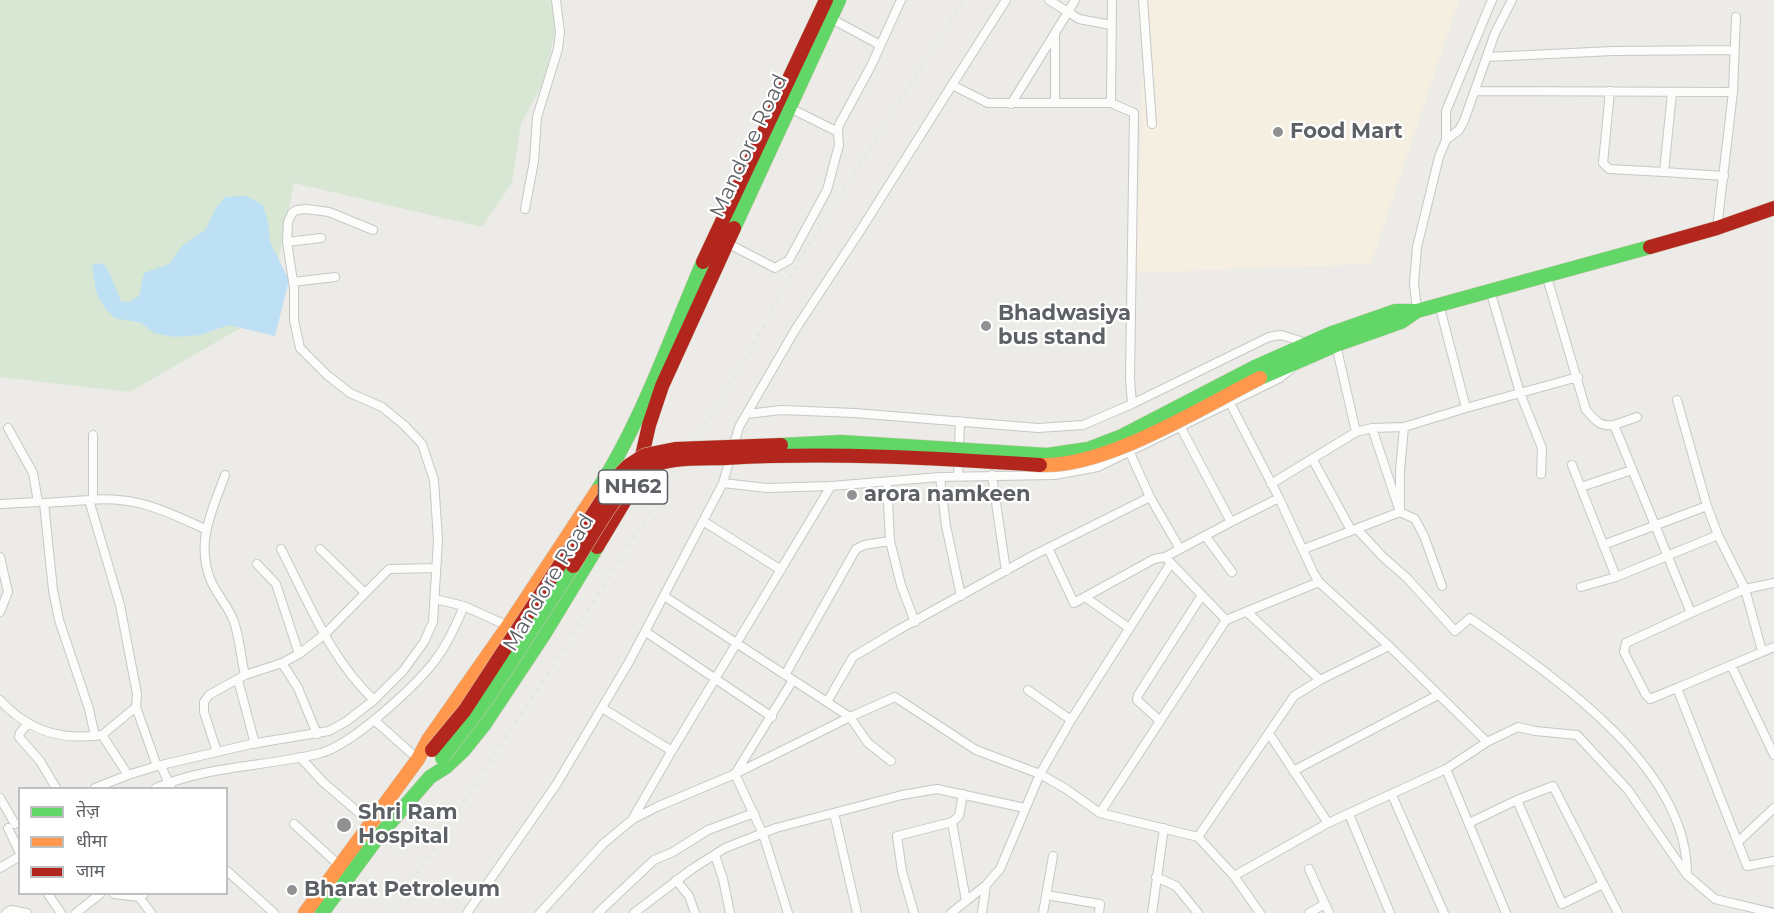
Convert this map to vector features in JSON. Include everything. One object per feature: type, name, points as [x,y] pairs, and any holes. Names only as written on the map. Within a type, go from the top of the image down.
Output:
[{"type":"main road","name":"Mandore Road","points":[[305,913],[418,759],[428,740],[508,626],[612,467],[707,252],[826,0]]},
{"type":"main road","name":"Mandore Road","points":[[322,913],[378,837],[430,777],[458,756],[484,725],[543,636],[636,482],[649,425],[662,386],[839,0]]},
{"type":"main road","points":[[430,777],[437,754],[616,477],[628,465],[645,455],[675,448],[841,442],[1047,455],[1088,449],[1122,436],[1258,373],[1332,333],[1395,311],[1417,310],[1717,228],[1774,208]]},
{"type":"main road","points":[[1258,373],[1304,360],[1336,345],[1401,322],[1417,310]]},
{"type":"main road","points":[[418,759],[437,754]]},
{"type":"street","points":[[525,209],[533,169],[537,117],[558,49],[560,33],[556,0]]},
{"type":"street","points":[[727,243],[775,268],[789,260],[828,190],[839,145],[838,132],[901,0]]},
{"type":"street","points":[[467,913],[556,785],[645,632],[723,483],[740,427],[795,330],[1006,0]]},
{"type":"street","points":[[1049,0],[1079,19],[1112,25]]},
{"type":"street","points":[[1011,104],[1075,0]]},
{"type":"street","points":[[1111,103],[1112,0]]},
{"type":"street","points":[[1143,0],[1152,124]]},
{"type":"street","points":[[1417,310],[1414,283],[1417,247],[1439,157],[1446,140],[1446,111],[1492,0]]},
{"type":"street","points":[[1446,140],[1458,130],[1475,91],[1495,33],[1512,0]]},
{"type":"street","points":[[1717,228],[1733,92],[1736,17]]},
{"type":"street","points":[[830,18],[880,45]]},
{"type":"street","points":[[1055,33],[1055,104]]},
{"type":"street","points":[[1487,57],[1613,51],[1734,50]]},
{"type":"street","points":[[952,84],[987,103],[1111,103],[1134,113],[1130,378],[1132,404]]},
{"type":"street","points":[[1475,91],[1733,92]]},
{"type":"street","points":[[1610,91],[1603,163],[1605,167],[1724,176]]},
{"type":"street","points":[[1664,172],[1672,93]]},
{"type":"street","points":[[790,108],[838,132]]},
{"type":"street","points":[[100,787],[128,775],[159,766],[255,744],[328,731],[347,721],[374,700],[403,671],[424,642],[433,622],[438,540],[434,480],[422,444],[382,407],[350,393],[327,375],[300,348],[294,320],[293,282],[287,242],[288,222],[292,213],[306,209],[328,212],[373,230]]},
{"type":"street","points":[[287,242],[321,238]]},
{"type":"street","points":[[1546,274],[1587,410],[1599,424],[1606,426],[1637,417]]},
{"type":"street","points":[[293,282],[335,277]]},
{"type":"street","points":[[1490,290],[1520,393],[1542,448],[1541,474]]},
{"type":"street","points":[[1439,304],[1466,408]]},
{"type":"street","points":[[747,414],[781,410],[1038,428],[1083,425],[1132,404],[1269,337],[1281,335],[1308,344]]},
{"type":"street","points":[[1336,345],[1356,432]]},
{"type":"street","points":[[723,483],[767,488],[831,486],[939,477],[1056,475],[1098,467],[1280,378],[1304,360]]},
{"type":"street","points":[[1271,484],[1356,432],[1372,428],[1404,427],[1578,377]]},
{"type":"street","points":[[1677,400],[1707,506],[1718,535],[1745,588],[1762,651]]},
{"type":"street","points":[[1230,403],[1304,549],[1312,572],[1319,582],[1389,646],[1487,742]]},
{"type":"street","points":[[958,477],[960,421]]},
{"type":"street","points":[[1614,425],[1691,613]]},
{"type":"street","points":[[1400,512],[1400,471],[1404,427]]},
{"type":"street","points":[[8,428],[33,473],[41,502],[52,590],[59,620],[89,709],[99,735],[128,775]]},
{"type":"street","points":[[1180,428],[1231,522]]},
{"type":"street","points":[[1372,428],[1400,512],[1414,519],[1419,527],[1442,586]]},
{"type":"street","points":[[93,435],[91,500],[120,605],[137,694],[136,706],[159,766],[170,786],[204,772],[323,752],[357,733],[375,720],[434,662],[450,638],[464,606]]},
{"type":"street","points":[[1130,453],[1150,498],[1180,549]]},
{"type":"street","points":[[1313,460],[1354,529],[1407,578],[1455,631],[1470,618],[1545,671],[1603,720],[1627,744],[1670,803],[1687,855],[1687,875]]},
{"type":"street","points":[[1572,465],[1616,577]]},
{"type":"street","points":[[1581,487],[1632,470]]},
{"type":"street","points":[[225,475],[205,530],[207,566],[211,579],[236,626],[241,677],[255,744]]},
{"type":"street","points":[[992,475],[1006,571]]},
{"type":"street","points":[[939,477],[946,526],[961,596]]},
{"type":"street","points":[[887,482],[890,541],[901,585],[915,622]]},
{"type":"street","points":[[633,819],[831,486]]},
{"type":"street","points":[[827,702],[853,657],[1048,548],[1150,498]]},
{"type":"street","points":[[951,913],[986,885],[1000,869],[1040,774],[1168,560],[1180,549],[1279,498]]},
{"type":"street","points":[[0,504],[130,500],[151,505],[205,530]]},
{"type":"street","points":[[1603,545],[1707,506]]},
{"type":"street","points":[[1304,549],[1400,512]]},
{"type":"street","points":[[703,521],[781,570]]},
{"type":"street","points":[[1581,587],[1616,577],[1718,535]]},
{"type":"street","points":[[1206,537],[1232,572]]},
{"type":"street","points":[[735,774],[772,717],[789,677],[856,549],[864,545],[890,541]]},
{"type":"street","points":[[1048,548],[1074,603],[1154,559],[1168,560],[1226,620]]},
{"type":"street","points":[[281,549],[326,634],[362,689],[374,700]]},
{"type":"street","points":[[320,549],[365,593]]},
{"type":"street","points":[[0,557],[8,591],[0,612]]},
{"type":"street","points":[[257,564],[276,584],[299,654]]},
{"type":"street","points":[[217,752],[204,712],[204,702],[209,695],[241,677],[282,663],[299,654],[326,634],[389,569],[436,568]]},
{"type":"street","points":[[1100,813],[1226,620],[1319,582]]},
{"type":"street","points":[[1774,583],[1745,588],[1626,643],[1623,647],[1632,669],[1650,699],[1774,646]]},
{"type":"street","points":[[1160,721],[1137,700],[1138,695],[1202,595]]},
{"type":"street","points":[[664,596],[849,717],[868,743],[891,761]]},
{"type":"street","points":[[1086,597],[1129,627]]},
{"type":"street","points":[[435,599],[464,606],[508,626]]},
{"type":"street","points":[[1247,612],[1320,680]]},
{"type":"street","points":[[645,632],[772,717]]},
{"type":"street","points":[[1198,837],[1270,735],[1294,696],[1320,680],[1389,646]]},
{"type":"street","points":[[282,663],[298,688],[316,734]]},
{"type":"street","points":[[1731,665],[1774,755]]},
{"type":"street","points":[[1677,688],[1747,866],[1774,861]]},
{"type":"street","points":[[1028,690],[1071,720]]},
{"type":"street","points":[[1293,771],[1438,695]]},
{"type":"street","points":[[540,913],[603,844],[633,819],[735,774],[849,717],[895,697],[976,750],[1040,774],[1100,813],[1198,837],[1234,876],[1260,913]]},
{"type":"street","points":[[0,700],[27,724],[54,735],[99,735],[136,706]]},
{"type":"street","points":[[602,708],[672,751]]},
{"type":"street","points":[[375,720],[418,759]]},
{"type":"street","points":[[27,724],[19,737],[40,761],[55,787]]},
{"type":"street","points":[[1234,876],[1328,823],[1446,769],[1487,742],[1518,728],[1577,735],[1628,790],[1687,875],[1715,899],[1774,913]]},
{"type":"street","points":[[1270,735],[1328,823]]},
{"type":"street","points":[[300,757],[323,782],[372,824]]},
{"type":"street","points":[[1446,769],[1506,913]]},
{"type":"street","points":[[735,774],[763,834],[788,913]]},
{"type":"street","points":[[1469,824],[1517,800],[1553,786],[1618,913]]},
{"type":"street","points":[[634,913],[676,880],[715,855],[739,842],[776,828],[902,795],[937,789],[1025,808]]},
{"type":"street","points":[[914,913],[902,871],[897,836],[952,822],[958,816],[963,794]]},
{"type":"street","points":[[1392,795],[1444,913]]},
{"type":"street","points":[[0,798],[14,824],[18,845]]},
{"type":"street","points":[[1517,800],[1563,908],[1603,884]]},
{"type":"street","points":[[1738,842],[1774,808]]},
{"type":"street","points":[[598,913],[654,860],[673,852],[708,830],[754,813]]},
{"type":"street","points":[[834,813],[857,913]]},
{"type":"street","points":[[1349,814],[1390,913]]},
{"type":"street","points":[[952,822],[966,901]]},
{"type":"street","points":[[0,834],[14,824]]},
{"type":"street","points":[[294,824],[339,866]]},
{"type":"street","points":[[1152,913],[1164,828]]},
{"type":"street","points":[[715,855],[730,913]]},
{"type":"street","points":[[0,868],[18,856]]},
{"type":"street","points":[[1043,913],[1053,856]]},
{"type":"street","points":[[1309,869],[1329,913]]},
{"type":"street","points":[[228,872],[274,913]]},
{"type":"street","points":[[1156,877],[1176,886],[1198,913]]},
{"type":"street","points":[[676,880],[689,896],[694,913]]},
{"type":"street","points":[[982,913],[986,885]]},
{"type":"street","points":[[49,895],[62,913]]},
{"type":"street","points":[[76,913],[99,895]]},
{"type":"street","points":[[142,895],[151,913]]},
{"type":"street","points":[[1046,895],[1100,904],[1099,913]]},
{"type":"street","points":[[1309,913],[1325,904]]},
{"type":"street","points":[[6,913],[15,910],[27,913]]},
{"type":"shaded area","name":"Food Mart","points":[[1146,0],[1459,0],[1371,264],[1135,273]]},
{"type":"green space","points":[[0,0],[550,0],[557,22],[545,80],[521,123],[512,183],[482,227],[294,183],[268,312],[130,392],[0,377]]},
{"type":"water","points":[[246,196],[263,205],[270,242],[289,280],[275,336],[229,325],[200,335],[174,337],[154,333],[141,323],[115,318],[105,308],[96,292],[92,265],[103,263],[121,301],[129,302],[139,296],[144,273],[169,264],[182,246],[206,229],[216,208],[225,197]]},
{"type":"railway","points":[[392,913],[565,646],[745,360],[804,252],[963,0]]},
{"type":"traffic: fast","points":[[734,228],[839,0]]},
{"type":"traffic: fast","points":[[1255,367],[1332,333],[1395,311],[1417,311],[1650,247]]},
{"type":"traffic: fast","points":[[597,491],[642,408],[703,262]]},
{"type":"traffic: fast","points":[[1260,378],[1336,345],[1401,322],[1417,311]]},
{"type":"traffic: fast","points":[[781,445],[841,442],[1047,455],[1088,449],[1122,436],[1255,367]]},
{"type":"traffic: fast","points":[[322,913],[378,837],[430,777],[446,767],[464,750],[484,725],[543,636],[597,547]]},
{"type":"traffic: fast","points":[[442,758],[486,701],[573,566]]},
{"type":"traffic: slow","points":[[1040,465],[1066,463],[1094,457],[1123,446],[1153,434],[1260,378]]},
{"type":"traffic: slow","points":[[305,913],[418,759],[428,740],[508,626],[597,491]]},
{"type":"traffic: jam","points":[[703,262],[826,0]]},
{"type":"traffic: jam","points":[[1650,247],[1717,228],[1774,208]]},
{"type":"traffic: jam","points":[[597,547],[636,482],[649,425],[662,386],[734,228]]},
{"type":"traffic: jam","points":[[432,750],[465,710],[617,477],[628,466],[645,455],[675,449],[781,445]]},
{"type":"traffic: jam","points":[[573,566],[624,488],[642,471],[661,463],[766,456],[845,456],[1040,465]]},
{"type":"place","name":"Food Mart","points":[[1278,132]]},
{"type":"place","name":"Bhadwasiya bus stand","points":[[986,326]]},
{"type":"place","name":"arora namkeen","points":[[852,495]]},
{"type":"place","name":"Shri Ram Hospital","points":[[344,825]]},
{"type":"place","name":"Bharat Petroleum","points":[[292,890]]}]
